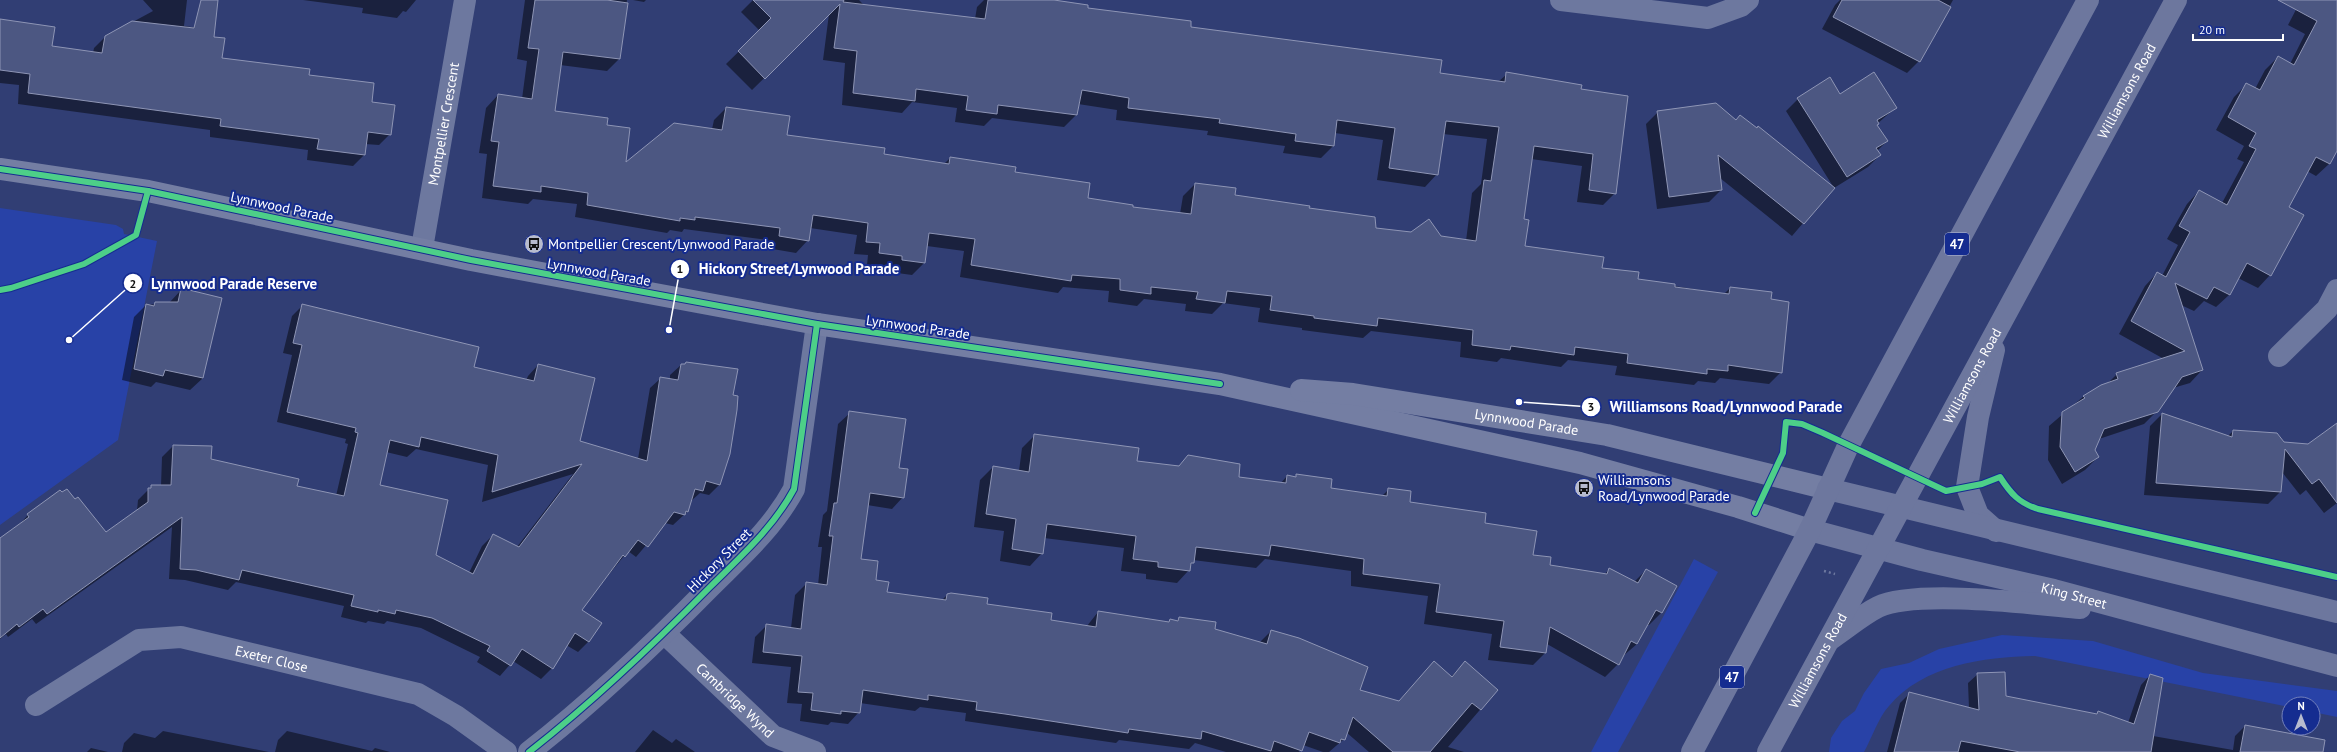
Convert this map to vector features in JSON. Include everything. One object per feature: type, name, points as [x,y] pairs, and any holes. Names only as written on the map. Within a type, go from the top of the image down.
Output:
[{"type":"main road","name":"47","points":[[1692,752],[1810,530],[1856,432],[2088,0]]},
{"type":"main road","name":"Williamsons Road","points":[[1768,752],[1880,549],[2002,319],[2176,0]]},
{"type":"main road","name":"Lynnwood Parade","points":[[0,169],[148,191],[422,248],[471,260],[817,324],[1220,384],[1580,463],[1738,507],[1810,530]]},
{"type":"main road","points":[[1997,532],[1978,515],[1968,487],[1978,418],[2002,319]]},
{"type":"main road","name":"Lynnwood Parade","points":[[1220,384],[1353,394],[1606,435],[1828,489]]},
{"type":"main road","points":[[1828,489],[1997,532],[2337,612]]},
{"type":"main road","name":"King Street","points":[[1810,530],[1880,549],[2054,590],[2138,614],[2337,666]]},
{"type":"main road","points":[[1830,639],[1879,607],[1934,598],[2050,605],[2138,614]]},
{"type":"street","name":"Montpellier Crescent","points":[[422,248],[465,0]]},
{"type":"street","points":[[1561,0],[1674,16],[1708,18],[1741,6],[1748,0]]},
{"type":"street","points":[[2279,356],[2327,309],[2337,290]]},
{"type":"street","name":"Hickory Street","points":[[529,752],[664,633],[766,530],[783,510],[794,489],[817,324]]},
{"type":"street","name":"Cambridge Wynd","points":[[664,633],[773,736],[815,752]]},
{"type":"street","name":"Exeter Close","points":[[36,705],[138,640],[180,637],[418,694],[456,716],[506,752]]},
{"type":"path","points":[[1824,571],[1835,574]]},
{"type":"shaded area","points":[[0,208],[116,225],[123,229],[124,234],[157,241],[118,440],[0,525]]},
{"type":"shaded area","points":[[1694,559],[1718,572],[1618,752],[1591,752]]},
{"type":"shaded area","points":[[2002,635],[2093,641],[2203,673],[2337,691],[2337,717],[2321,714],[2321,696],[2281,696],[2281,705],[2035,656],[1996,658],[1956,666],[1937,672],[1919,681],[1903,692],[1885,711],[1878,722],[1864,752],[1829,752],[1831,738],[1842,721],[1855,711],[1864,693],[1881,669],[1909,663],[1939,649]]},
{"type":"building","points":[[201,0],[218,0],[214,37],[225,38],[222,58],[310,69],[309,75],[374,83],[372,102],[395,105],[391,135],[368,132],[365,155],[317,149],[319,139],[220,126],[221,119],[28,93],[30,74],[0,70],[0,19],[55,27],[52,46],[102,53],[105,36],[132,21],[194,28]]},
{"type":"building","points":[[535,0],[607,0],[628,3],[620,59],[563,52],[555,111],[608,118],[607,125],[630,128],[626,162],[674,123],[722,130],[726,107],[790,116],[787,135],[885,148],[884,154],[949,164],[950,157],[1016,167],[1015,172],[1090,183],[1088,198],[1133,205],[1133,207],[1191,214],[1195,183],[1236,188],[1235,195],[1310,206],[1309,208],[1375,217],[1376,228],[1411,232],[1429,219],[1441,236],[1476,241],[1484,180],[1491,181],[1499,127],[1446,121],[1438,175],[1389,168],[1395,128],[1337,120],[1334,146],[1295,141],[1296,134],[1219,123],[1220,119],[1128,108],[1129,98],[1082,90],[1077,115],[998,105],[997,114],[966,110],[968,96],[916,89],[915,101],[853,93],[857,51],[834,48],[840,4],[765,79],[738,51],[771,18],[753,0],[844,0],[843,2],[985,19],[988,0],[1054,0],[1088,5],[1088,8],[1191,21],[1191,27],[1442,60],[1440,73],[1505,82],[1506,72],[1582,85],[1581,89],[1628,96],[1616,194],[1589,190],[1593,154],[1534,146],[1524,219],[1529,220],[1525,246],[1604,257],[1602,268],[1639,272],[1638,279],[1675,284],[1675,287],[1729,294],[1730,287],[1772,292],[1771,299],[1789,302],[1782,373],[1728,365],[1728,371],[1707,369],[1707,374],[1627,363],[1628,354],[1575,347],[1574,355],[1511,346],[1510,350],[1472,345],[1473,330],[1378,318],[1377,326],[1314,318],[1314,316],[1270,310],[1272,296],[1227,291],[1225,303],[1196,299],[1198,292],[1151,287],[1151,294],[1120,290],[1120,279],[1072,275],[1071,281],[971,265],[975,239],[929,233],[925,263],[902,260],[902,256],[879,253],[880,243],[866,242],[868,223],[813,215],[809,241],[779,236],[780,228],[695,217],[695,220],[680,218],[680,221],[587,205],[588,193],[541,186],[541,192],[493,186],[499,142],[491,141],[498,94],[532,99],[539,49],[528,48]]},
{"type":"building","points":[[1842,0],[1938,0],[1951,7],[1920,62],[1833,17]]},
{"type":"building","points":[[2278,0],[2337,0],[2337,151],[2330,164],[2316,157],[2289,207],[2304,215],[2271,276],[2247,263],[2230,295],[2214,287],[2207,299],[2175,283],[2203,370],[2182,377],[2158,412],[2104,429],[2095,450],[2099,457],[2075,472],[2060,447],[2062,412],[2085,398],[2083,396],[2101,385],[2118,379],[2116,373],[2185,351],[2131,321],[2157,272],[2166,277],[2190,232],[2179,226],[2199,190],[2227,205],[2256,149],[2249,146],[2256,133],[2228,117],[2246,83],[2260,90],[2278,56],[2294,65],[2317,21]]},
{"type":"building","points":[[1874,72],[1897,108],[1877,120],[1879,124],[1877,125],[1888,141],[1876,148],[1881,155],[1847,177],[1797,98],[1830,77],[1840,94]]},
{"type":"building","points":[[1716,103],[1736,120],[1740,115],[1757,128],[1758,126],[1835,188],[1804,224],[1718,155],[1722,190],[1669,197],[1657,111]]},
{"type":"building","points":[[181,288],[222,298],[203,378],[165,370],[163,376],[134,369],[146,304],[154,306],[155,302],[178,302]]},
{"type":"building","points":[[302,304],[479,347],[474,367],[534,381],[538,364],[595,378],[580,441],[647,461],[660,377],[678,380],[681,364],[685,364],[686,362],[738,369],[733,395],[738,396],[737,410],[730,454],[720,485],[706,481],[703,491],[695,489],[688,512],[686,511],[685,515],[674,512],[648,547],[638,540],[625,557],[623,555],[582,610],[602,623],[589,642],[575,633],[553,669],[522,649],[511,666],[487,651],[490,646],[432,618],[396,610],[395,614],[351,606],[354,595],[242,570],[239,580],[196,570],[180,569],[182,517],[47,614],[43,609],[19,627],[17,624],[0,638],[0,538],[29,517],[27,514],[60,490],[62,492],[67,489],[75,499],[78,497],[106,532],[148,502],[148,488],[151,488],[151,485],[171,485],[173,445],[212,446],[211,459],[299,479],[297,486],[344,496],[358,433],[355,432],[356,428],[287,412],[302,345],[293,343]],"holes":[[[421,437],[498,455],[492,492],[582,464],[519,547],[493,534],[473,574],[436,555],[448,500],[380,485],[390,440],[419,447]]]},
{"type":"building","points":[[849,411],[906,419],[899,468],[908,469],[904,498],[870,493],[861,559],[878,561],[876,580],[889,582],[887,592],[946,600],[947,594],[951,593],[988,598],[987,604],[1052,613],[1051,620],[1096,627],[1098,611],[1169,622],[1170,619],[1178,621],[1179,617],[1216,622],[1215,629],[1267,644],[1271,630],[1299,638],[1368,667],[1360,690],[1399,701],[1434,661],[1452,677],[1465,661],[1498,690],[1481,710],[1472,703],[1430,752],[1393,752],[1353,717],[1345,740],[1341,739],[1340,743],[1309,732],[1302,751],[1274,741],[1271,751],[1202,731],[1201,739],[1129,729],[1128,733],[976,710],[977,702],[928,695],[928,700],[863,690],[860,713],[841,711],[841,714],[811,710],[813,693],[798,692],[802,656],[763,652],[766,624],[801,629],[806,582],[827,585],[833,536],[829,536],[834,503],[837,503]]},
{"type":"building","points":[[2162,413],[2232,437],[2233,430],[2277,433],[2284,442],[2308,444],[2337,423],[2337,503],[2319,479],[2312,484],[2285,449],[2281,492],[2156,483]]},
{"type":"building","points":[[1034,434],[1139,448],[1137,461],[1179,466],[1188,455],[1240,464],[1239,477],[1286,483],[1287,475],[1296,477],[1296,474],[1332,479],[1331,488],[1387,496],[1388,488],[1411,491],[1410,502],[1486,513],[1485,523],[1537,531],[1533,555],[1551,557],[1550,565],[1607,574],[1609,568],[1638,583],[1646,569],[1677,586],[1662,613],[1656,610],[1637,644],[1631,641],[1619,665],[1550,627],[1546,653],[1500,647],[1504,621],[1436,612],[1440,584],[1363,574],[1364,559],[1271,545],[1269,556],[1196,547],[1194,563],[1191,563],[1190,571],[1158,567],[1158,562],[1133,559],[1136,536],[1047,524],[1043,554],[1012,549],[1016,519],[986,514],[993,466],[1029,472]]},
{"type":"building","points":[[2005,672],[2006,696],[2097,714],[2098,711],[2134,724],[2150,674],[2163,678],[2151,752],[2020,752],[1961,741],[1958,752],[1894,752],[1909,692],[1979,710],[1977,673]]},
{"type":"building","points":[[2245,725],[2281,732],[2281,736],[2304,736],[2325,740],[2323,752],[2240,752]]},
{"type":"cycle path","points":[[0,169],[148,191],[471,260],[817,324],[1220,384]]},
{"type":"cycle path","points":[[0,290],[11,288],[84,264],[136,235],[148,191]]},
{"type":"cycle path","points":[[529,752],[599,693],[667,630],[756,541],[786,503],[794,489],[817,324]]},
{"type":"cycle path","points":[[1755,513],[1783,453],[1786,422],[1802,424],[1823,433],[1946,491],[1982,484],[2000,477],[2016,497],[2031,507],[2337,577]]},
{"type":"place","name":"Montpellier Crescent/Lynwood Parade","points":[[534,244]]},
{"type":"place","name":"Hickory Street/Lynwood Parade","points":[[669,330]]},
{"type":"place","name":"Lynnwood Parade Reserve","points":[[69,340]]},
{"type":"place","name":"Williamsons Road/Lynnwood Parade","points":[[1519,402]]},
{"type":"place","name":"Williamsons Road/Lynwood Parade","points":[[1584,488]]}]
